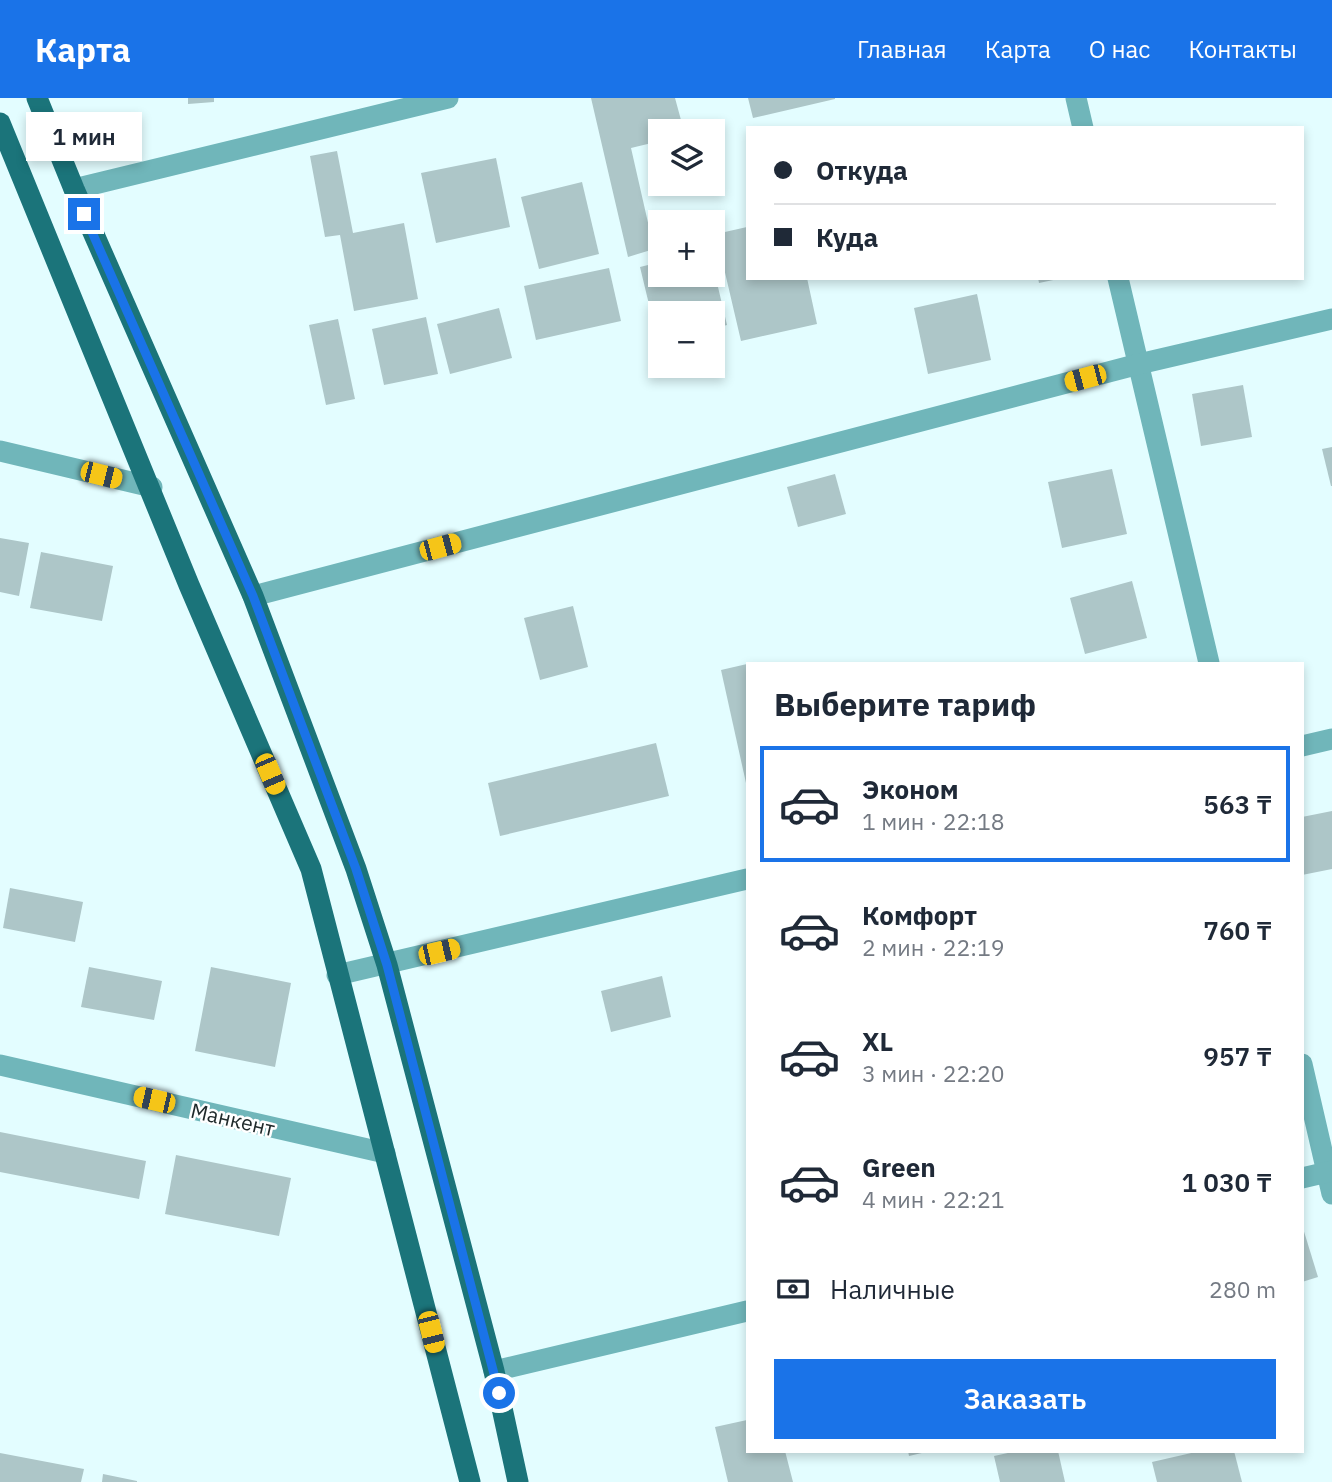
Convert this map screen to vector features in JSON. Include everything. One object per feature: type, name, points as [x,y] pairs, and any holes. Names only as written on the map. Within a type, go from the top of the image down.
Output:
[{"type":"main road","points":[[37,98],[74,189],[253,596],[356,869],[387,965],[494,1371],[518,1482]]},
{"type":"main road","points":[[0,123],[152,487],[189,585],[311,869],[470,1482]]},
{"type":"street","points":[[74,189],[448,98]]},
{"type":"street","points":[[1076,98],[1083,126]]},
{"type":"street","points":[[1118,280],[1209,662]]},
{"type":"street","points":[[253,596],[1139,363],[1332,319]]},
{"type":"street","points":[[0,451],[152,487]]},
{"type":"street","points":[[1304,746],[1332,739]]},
{"type":"street","points":[[337,975],[746,878]]},
{"type":"street","name":"Манкент","points":[[0,1065],[385,1153]]},
{"type":"street","points":[[1304,1072],[1332,1194]]},
{"type":"street","points":[[1304,1178],[1329,1172]]},
{"type":"street","points":[[494,1371],[746,1311]]},
{"type":"building","points":[[188,98],[214,98],[214,102],[188,104]]},
{"type":"building","points":[[591,98],[675,98],[681,119],[648,119],[648,144],[631,148],[648,223],[648,251],[628,257]]},
{"type":"building","points":[[748,98],[835,98],[835,99],[753,118]]},
{"type":"building","points":[[337,151],[353,233],[404,223],[418,299],[354,311],[340,235],[325,237],[310,156]]},
{"type":"building","points":[[496,158],[510,227],[436,243],[421,173]]},
{"type":"building","points":[[582,182],[599,254],[539,269],[521,197]]},
{"type":"building","points":[[746,227],[746,280],[807,280],[817,324],[741,341],[725,273],[725,232]]},
{"type":"building","points":[[648,265],[648,287],[718,287],[721,301],[648,301],[640,267]]},
{"type":"building","points":[[609,268],[621,321],[536,340],[524,286]]},
{"type":"building","points":[[977,294],[991,360],[928,374],[914,308]]},
{"type":"building","points":[[499,308],[512,358],[450,374],[437,324]]},
{"type":"building","points":[[426,317],[438,374],[384,385],[372,329]]},
{"type":"building","points":[[338,319],[355,399],[326,405],[309,325]]},
{"type":"building","points":[[1243,385],[1252,437],[1201,446],[1192,394]]},
{"type":"building","points":[[1332,447],[1332,486],[1331,486],[1322,449]]},
{"type":"building","points":[[1112,469],[1127,534],[1062,548],[1048,482]]},
{"type":"building","points":[[835,474],[846,514],[798,527],[787,487]]},
{"type":"building","points":[[0,538],[29,543],[19,596],[0,592]]},
{"type":"building","points":[[41,552],[113,566],[102,621],[30,608]]},
{"type":"building","points":[[1132,581],[1147,638],[1085,654],[1070,598]]},
{"type":"building","points":[[573,606],[588,667],[540,680],[524,618]]},
{"type":"building","points":[[746,664],[746,783],[721,670]]},
{"type":"building","points":[[656,743],[669,796],[500,836],[488,783]]},
{"type":"building","points":[[1332,811],[1332,869],[1304,875],[1304,817]]},
{"type":"building","points":[[10,888],[83,902],[75,942],[3,928]]},
{"type":"building","points":[[89,967],[162,981],[154,1020],[81,1007]]},
{"type":"building","points":[[211,967],[291,983],[275,1067],[195,1051]]},
{"type":"building","points":[[662,976],[671,1017],[611,1032],[601,991]]},
{"type":"building","points":[[0,1132],[146,1161],[139,1199],[0,1172]]},
{"type":"building","points":[[176,1155],[291,1178],[279,1236],[165,1214]]},
{"type":"building","points":[[1304,1232],[1318,1277],[1304,1281]]},
{"type":"building","points":[[746,1420],[746,1453],[786,1453],[793,1482],[728,1482],[715,1427]]},
{"type":"building","points":[[0,1453],[84,1469],[81,1482],[0,1482]]},
{"type":"building","points":[[1008,1453],[1058,1453],[1065,1482],[1000,1482],[994,1456]]},
{"type":"building","points":[[1191,1453],[1235,1453],[1242,1482],[1157,1482],[1152,1462]]},
{"type":"building","points":[[103,1474],[137,1481],[137,1482],[102,1482]]},
{"type":"route","points":[[84,214],[253,596],[356,869],[387,965],[499,1393]]}]
